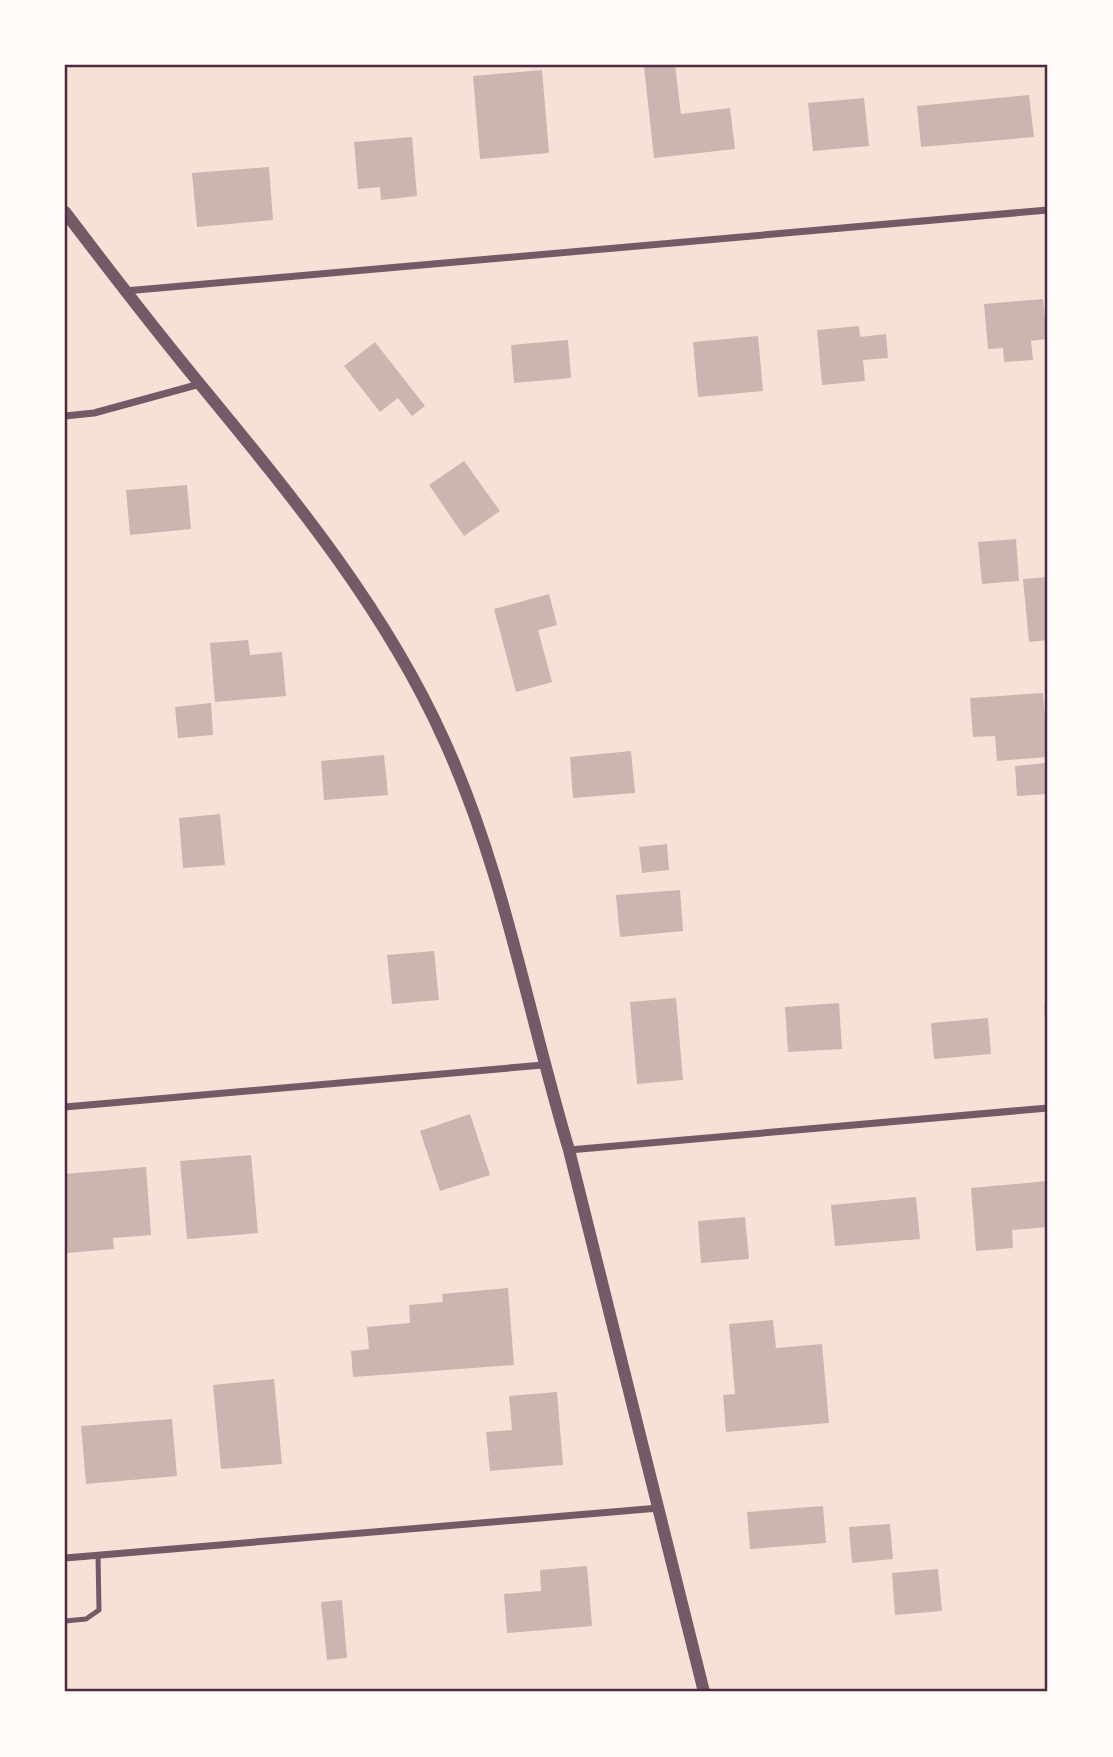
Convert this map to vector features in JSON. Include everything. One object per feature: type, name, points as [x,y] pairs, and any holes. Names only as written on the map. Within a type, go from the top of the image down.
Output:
[{"type":"street","points":[[125,291],[1048,210]]},
{"type":"street","points":[[65,212],[125,291],[268,464],[331,549],[385,630],[444,740],[482,833],[497,883],[543,1065],[569,1150],[704,1692]]},
{"type":"street","points":[[65,416],[94,413],[200,384]]},
{"type":"street","points":[[65,1107],[543,1065]]},
{"type":"street","points":[[569,1150],[1048,1108]]},
{"type":"street","points":[[65,1558],[660,1508]]},
{"type":"lane","points":[[65,1621],[86,1619],[99,1610],[98,1555]]},
{"type":"building","points":[[675,65],[681,114],[730,108],[735,149],[654,158],[644,67]]},
{"type":"building","points":[[542,70],[549,153],[480,159],[473,76]]},
{"type":"building","points":[[1029,95],[1034,137],[921,147],[917,106]]},
{"type":"building","points":[[864,98],[869,146],[813,151],[808,103]]},
{"type":"building","points":[[412,137],[417,196],[381,200],[380,187],[358,189],[354,142]]},
{"type":"building","points":[[269,167],[273,220],[197,227],[192,173]]},
{"type":"building","points":[[1043,299],[1047,339],[1031,341],[1033,360],[1004,362],[1003,348],[988,349],[984,304]]},
{"type":"building","points":[[859,326],[860,337],[886,334],[888,358],[863,360],[865,381],[822,385],[817,330]]},
{"type":"building","points":[[758,336],[763,391],[698,397],[693,342]]},
{"type":"building","points":[[568,340],[571,378],[514,383],[511,345]]},
{"type":"building","points":[[375,342],[425,406],[412,416],[398,398],[380,412],[344,366]]},
{"type":"building","points":[[464,461],[500,511],[464,536],[429,485]]},
{"type":"building","points":[[187,485],[191,529],[130,535],[126,490]]},
{"type":"building","points":[[1016,539],[1019,581],[982,584],[978,542]]},
{"type":"building","points":[[1048,577],[1048,640],[1029,642],[1023,579]]},
{"type":"building","points":[[549,594],[557,625],[538,630],[552,682],[516,692],[494,609]]},
{"type":"building","points":[[248,640],[250,655],[282,652],[286,696],[215,702],[210,643]]},
{"type":"building","points":[[1043,693],[1048,757],[997,761],[995,736],[973,737],[970,698]]},
{"type":"building","points":[[211,703],[213,735],[178,738],[175,707]]},
{"type":"building","points":[[631,751],[635,793],[573,798],[570,757]]},
{"type":"building","points":[[384,755],[388,795],[324,800],[321,761]]},
{"type":"building","points":[[1045,763],[1048,794],[1017,796],[1015,766]]},
{"type":"building","points":[[220,814],[225,865],[183,868],[179,818]]},
{"type":"building","points":[[667,844],[669,870],[642,873],[639,847]]},
{"type":"building","points":[[680,890],[683,931],[620,937],[616,895]]},
{"type":"building","points":[[434,951],[439,1000],[392,1004],[387,955]]},
{"type":"building","points":[[676,998],[683,1080],[637,1084],[630,1002]]},
{"type":"building","points":[[839,1003],[842,1049],[788,1052],[785,1007]]},
{"type":"building","points":[[1044,1005],[1048,1005],[1048,1031],[1046,1031]]},
{"type":"building","points":[[988,1018],[991,1054],[934,1059],[931,1023]]},
{"type":"building","points":[[470,1114],[490,1175],[440,1191],[420,1131]]},
{"type":"building","points":[[251,1155],[258,1233],[187,1239],[180,1161]]},
{"type":"building","points":[[146,1167],[151,1235],[113,1238],[114,1249],[67,1253],[65,1174]]},
{"type":"building","points":[[1048,1181],[1048,1227],[1012,1230],[1013,1248],[976,1251],[971,1188]]},
{"type":"building","points":[[916,1197],[920,1239],[835,1246],[831,1205]]},
{"type":"building","points":[[745,1217],[749,1259],[701,1263],[698,1221]]},
{"type":"building","points":[[508,1288],[514,1365],[353,1377],[351,1351],[369,1349],[367,1327],[410,1323],[409,1305],[443,1302],[442,1294]]},
{"type":"building","points":[[773,1320],[776,1348],[822,1344],[829,1423],[726,1432],[723,1395],[735,1394],[729,1324]]},
{"type":"building","points":[[274,1379],[282,1464],[221,1469],[213,1385]]},
{"type":"building","points":[[557,1392],[563,1465],[490,1471],[486,1432],[512,1430],[509,1396]]},
{"type":"building","points":[[172,1419],[177,1476],[86,1484],[81,1426]]},
{"type":"building","points":[[823,1506],[826,1543],[750,1549],[747,1512]]},
{"type":"building","points":[[890,1524],[893,1559],[852,1563],[849,1527]]},
{"type":"building","points":[[587,1566],[592,1626],[507,1633],[504,1594],[541,1591],[540,1570]]},
{"type":"building","points":[[938,1569],[942,1611],[895,1615],[892,1573]]},
{"type":"building","points":[[342,1600],[347,1658],[327,1660],[321,1602]]}]
